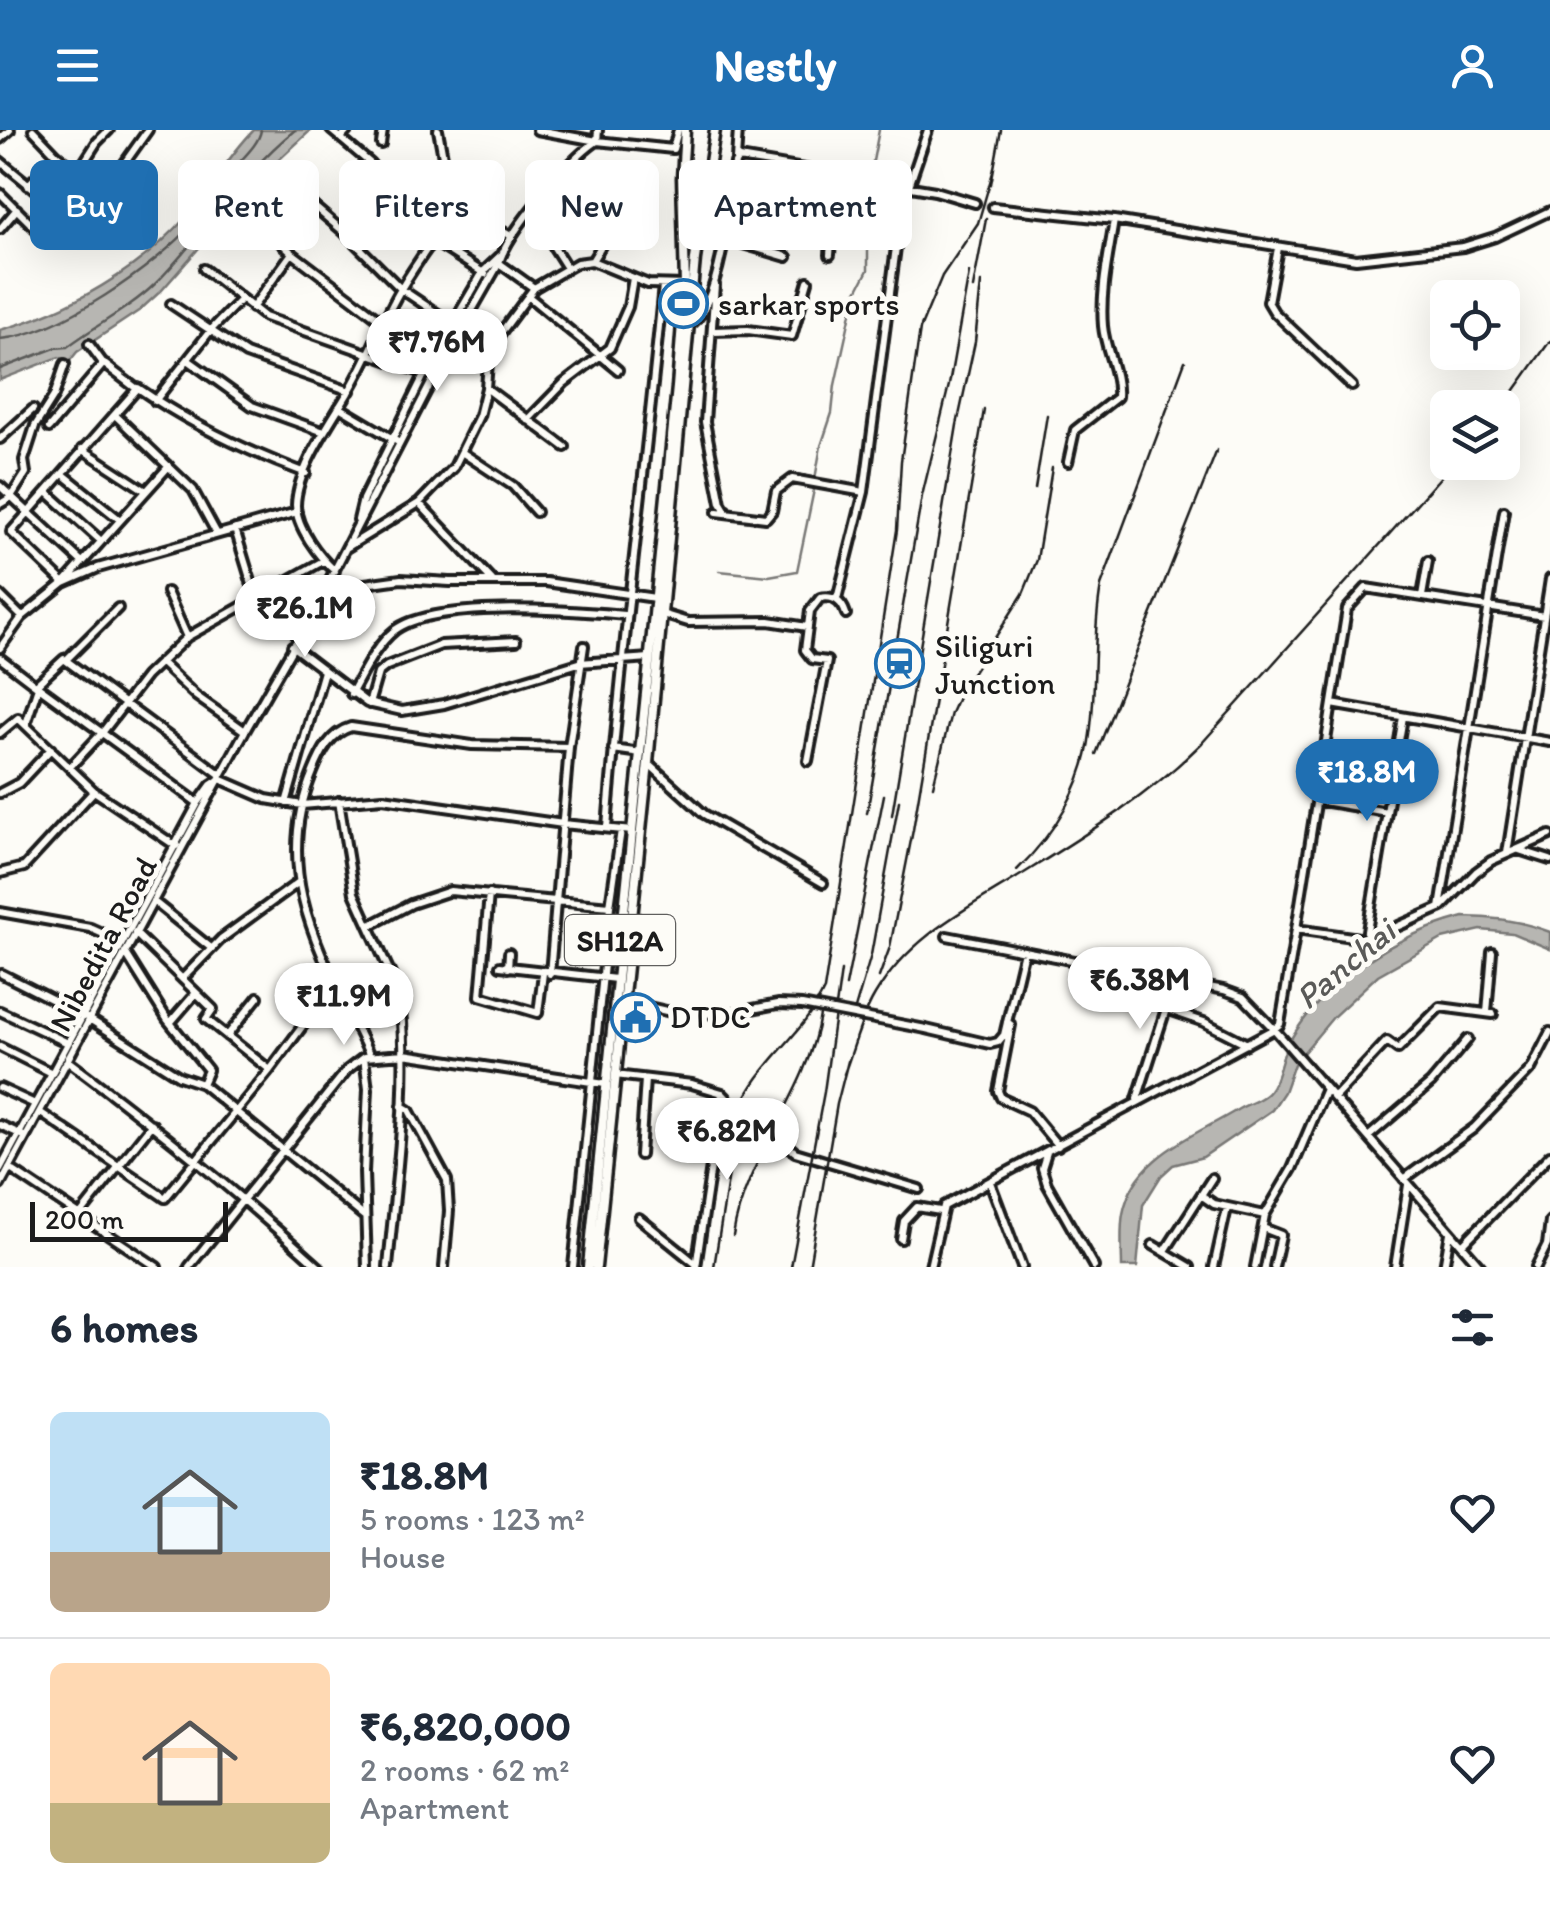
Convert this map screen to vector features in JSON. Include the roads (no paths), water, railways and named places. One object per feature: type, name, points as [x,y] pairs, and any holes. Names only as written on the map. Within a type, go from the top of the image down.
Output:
[{"type":"main road","name":"SH12A","points":[[588,1267],[624,1001],[641,753],[658,613],[656,598],[684,285],[681,130]]},
{"type":"main road","name":"SH12A","points":[[596,1267],[616,979],[635,829],[648,763],[658,613],[700,226],[715,130]]},
{"type":"street","points":[[0,139],[10,130]]},
{"type":"street","points":[[32,130],[64,160]]},
{"type":"street","points":[[85,160],[109,130]]},
{"type":"street","points":[[124,160],[148,130]]},
{"type":"street","points":[[331,130],[363,160]]},
{"type":"street","points":[[341,138],[348,130]]},
{"type":"street","points":[[381,144],[383,130]]},
{"type":"street","points":[[438,130],[444,160]]},
{"type":"street","points":[[537,130],[672,149],[681,130]]},
{"type":"street","points":[[575,160],[597,140],[598,130]]},
{"type":"street","points":[[736,160],[738,130]]},
{"type":"street","points":[[912,171],[928,130]]},
{"type":"street","points":[[1,164],[28,185],[57,155]]},
{"type":"street","points":[[912,187],[976,203]]},
{"type":"street","points":[[0,193],[30,222]]},
{"type":"street","points":[[993,206],[1114,220],[1356,258],[1463,247],[1550,211]]},
{"type":"street","points":[[0,229],[17,209]]},
{"type":"street","points":[[319,211],[339,228]]},
{"type":"street","points":[[204,269],[252,308],[299,330],[430,375],[453,324],[525,220]]},
{"type":"street","points":[[1068,462],[1075,430],[1117,397],[1102,304],[1114,220]]},
{"type":"street","points":[[505,232],[512,236]]},
{"type":"street","points":[[1278,248],[1268,302],[1352,386]]},
{"type":"street","points":[[288,250],[383,322]]},
{"type":"street","points":[[362,250],[401,289],[462,330]]},
{"type":"street","points":[[334,571],[324,561],[297,512],[306,473],[324,432],[371,353],[383,322],[426,250]]},
{"type":"street","points":[[448,250],[487,275]]},
{"type":"street","points":[[556,250],[567,268]]},
{"type":"street","points":[[592,261],[599,250]]},
{"type":"street","points":[[689,325],[701,316],[723,250]]},
{"type":"street","points":[[765,250],[787,256]]},
{"type":"street","points":[[830,250],[830,255]]},
{"type":"street","points":[[846,614],[837,599],[864,492],[897,250]]},
{"type":"street","points":[[252,308],[292,254]]},
{"type":"street","points":[[500,259],[534,288]]},
{"type":"street","points":[[345,549],[418,503],[442,483],[463,453],[486,388],[490,349],[534,288],[567,268],[592,261],[633,278],[684,285]]},
{"type":"street","points":[[716,274],[705,422],[721,502],[727,513]]},
{"type":"street","name":"Nibedita Road","points":[[22,1136],[68,1043],[125,952],[312,614],[430,375],[462,330],[487,275]]},
{"type":"street","points":[[528,420],[616,338],[633,278]]},
{"type":"street","points":[[712,331],[748,330],[792,336],[808,281]]},
{"type":"street","points":[[607,828],[628,593],[649,438],[663,285]]},
{"type":"street","points":[[528,296],[618,370]]},
{"type":"street","points":[[155,401],[240,300]]},
{"type":"street","points":[[171,304],[246,354],[350,390]]},
{"type":"street","points":[[89,344],[104,363],[155,401],[252,453],[306,473]]},
{"type":"street","points":[[188,360],[252,406],[324,432]]},
{"type":"street","points":[[49,428],[104,363]]},
{"type":"street","points":[[0,504],[10,498],[26,472],[24,460],[35,426],[52,400],[65,364]]},
{"type":"street","points":[[486,388],[564,447]]},
{"type":"street","points":[[64,583],[12,534],[137,389]]},
{"type":"street","points":[[339,406],[398,442]]},
{"type":"street","points":[[0,439],[33,410]]},
{"type":"street","points":[[115,415],[194,492],[217,534]]},
{"type":"street","points":[[82,449],[146,492]]},
{"type":"street","points":[[463,453],[513,486],[536,512]]},
{"type":"street","points":[[0,648],[22,616],[64,583],[169,466]]},
{"type":"street","points":[[63,474],[120,520]]},
{"type":"street","points":[[717,512],[766,518],[772,511],[776,491],[792,479],[864,492]]},
{"type":"street","points":[[0,486],[82,562]]},
{"type":"street","points":[[47,492],[101,541]]},
{"type":"street","points":[[418,503],[492,580]]},
{"type":"street","points":[[1440,908],[1504,510]]},
{"type":"street","points":[[64,583],[98,568],[297,512]]},
{"type":"street","points":[[236,529],[256,598]]},
{"type":"street","points":[[70,767],[102,733],[122,704],[187,637],[324,561]]},
{"type":"street","points":[[1422,596],[1428,561]]},
{"type":"street","points":[[312,614],[368,583],[401,578],[546,582],[656,598]]},
{"type":"street","points":[[1506,854],[1550,579]]},
{"type":"street","points":[[901,1238],[904,1221],[917,1208],[940,1211],[1280,1024],[1347,609],[1366,588],[1489,607],[1546,621]]},
{"type":"street","points":[[167,592],[187,637]]},
{"type":"street","points":[[0,595],[22,616]]},
{"type":"street","points":[[808,761],[827,661],[817,661],[805,650],[807,627],[816,602],[826,597],[837,599]]},
{"type":"street","points":[[26,724],[38,686],[118,608]]},
{"type":"street","points":[[352,694],[382,643],[412,621],[492,610],[546,608],[626,615]]},
{"type":"street","points":[[658,613],[688,622],[770,621],[807,627]]},
{"type":"street","points":[[369,704],[378,673],[387,666],[442,645],[516,641]]},
{"type":"street","points":[[292,646],[352,694],[369,704],[402,712],[444,704],[580,663],[650,658]]},
{"type":"street","points":[[489,894],[480,996],[538,1014],[547,973],[569,748],[584,646]]},
{"type":"street","points":[[0,658],[198,803]]},
{"type":"street","points":[[66,660],[220,777],[266,799],[302,805],[383,798],[563,824],[635,829]]},
{"type":"street","points":[[160,662],[196,696],[245,730]]},
{"type":"street","points":[[286,803],[324,671]]},
{"type":"street","points":[[1332,704],[1550,742]]},
{"type":"street","points":[[1366,937],[1403,717]]},
{"type":"street","points":[[0,732],[15,718],[26,724],[94,790],[176,846]]},
{"type":"street","points":[[367,1267],[367,1056],[342,994],[322,962],[298,882],[295,854],[302,805],[320,756],[334,735],[351,726],[472,745],[569,748]]},
{"type":"street","points":[[0,793],[20,784],[51,749]]},
{"type":"street","points":[[613,749],[641,753]]},
{"type":"street","points":[[648,763],[704,814],[823,883]]},
{"type":"street","name":"Nibedita Road","points":[[0,1185],[3,1166],[68,1062],[122,942],[198,803],[220,777]]},
{"type":"street","points":[[0,873],[24,867],[94,790]]},
{"type":"street","points":[[1317,800],[1387,812]]},
{"type":"street","points":[[339,801],[354,893],[400,992],[402,1106],[388,1267]]},
{"type":"street","points":[[573,1267],[621,830]]},
{"type":"street","points":[[1296,929],[1376,936],[1440,908],[1476,872],[1550,835]]},
{"type":"street","points":[[1518,850],[1550,860]]},
{"type":"street","points":[[182,979],[212,948],[298,882]]},
{"type":"street","points":[[612,890],[626,892]]},
{"type":"street","points":[[369,926],[442,892],[610,906]]},
{"type":"street","points":[[153,902],[212,948]]},
{"type":"street","points":[[0,912],[90,928],[122,942]]},
{"type":"street","points":[[135,933],[213,1009],[206,1018],[270,1070]]},
{"type":"street","points":[[947,936],[1224,990],[1243,997],[1481,1267]]},
{"type":"street","points":[[624,1001],[675,1013],[726,1014],[778,1004],[802,1005],[990,1044],[1004,1035],[1024,951]]},
{"type":"street","points":[[125,952],[170,1023],[208,1070],[202,1084]]},
{"type":"street","points":[[1334,1098],[1387,1041],[1398,1048],[1440,1007],[1490,1013],[1492,952]]},
{"type":"street","points":[[509,953],[504,967],[616,979]]},
{"type":"street","points":[[2,974],[87,1018],[180,1076],[202,1084],[365,1217]]},
{"type":"street","points":[[40,1112],[165,1198],[270,1070],[333,985]]},
{"type":"street","points":[[170,1023],[196,994]]},
{"type":"street","points":[[227,1036],[258,997]]},
{"type":"street","points":[[1136,1101],[1166,1009],[1204,1022],[1246,1044]]},
{"type":"street","points":[[0,1010],[68,1043]]},
{"type":"street","points":[[1007,1022],[1012,1025],[998,1091],[1001,1098],[1029,1111],[1058,1146]]},
{"type":"street","points":[[1395,1267],[1406,1181],[1474,1128],[1531,1069],[1550,1032]]},
{"type":"street","points":[[1368,1137],[1431,1082],[1468,1039]]},
{"type":"street","points":[[0,1047],[52,1073]]},
{"type":"street","points":[[190,1267],[348,1070],[367,1056],[404,1054],[610,1085]]},
{"type":"street","points":[[68,1062],[244,1198],[320,1267]]},
{"type":"street","points":[[616,1075],[692,1084],[722,1093],[739,1111],[753,1115],[795,1152],[919,1189]]},
{"type":"street","points":[[640,1155],[645,1080]]},
{"type":"street","points":[[0,1088],[35,1104]]},
{"type":"street","points":[[1255,1267],[1265,1215],[1292,1169],[1326,1088]]},
{"type":"street","points":[[696,1265],[722,1093]]},
{"type":"street","points":[[402,1106],[409,1110],[447,1180],[450,1211],[444,1267]]},
{"type":"street","points":[[81,1214],[152,1124]]},
{"type":"street","points":[[0,1125],[22,1136]]},
{"type":"street","points":[[1047,1152],[1042,1168],[1048,1184],[1094,1267]]},
{"type":"street","points":[[1462,1246],[1550,1155]]},
{"type":"street","points":[[3,1166],[158,1267]]},
{"type":"street","points":[[1165,1251],[1212,1178]]},
{"type":"street","points":[[990,1182],[1022,1267]]},
{"type":"street","points":[[1201,1195],[1227,1208],[1265,1215]]},
{"type":"street","points":[[1214,1267],[1227,1208]]},
{"type":"street","points":[[930,1267],[940,1211]]},
{"type":"street","points":[[639,1218],[696,1265]]},
{"type":"street","points":[[1536,1267],[1547,1245],[1550,1221]]},
{"type":"street","points":[[1262,1228],[1281,1235],[1274,1267]]},
{"type":"street","points":[[1444,1267],[1450,1232]]},
{"type":"street","points":[[1153,1245],[1190,1267]]},
{"type":"water","points":[[254,130],[311,130],[279,160],[229,160]]},
{"type":"water","points":[[178,226],[178,250],[197,250],[140,310],[77,352],[69,362],[59,357],[0,380],[0,330],[52,312],[102,286],[152,250],[158,250],[158,244]]},
{"type":"water","points":[[1464,917],[1508,920],[1550,932],[1550,949],[1512,933],[1481,930],[1442,939],[1378,975],[1334,1016],[1294,1064],[1284,1092],[1272,1110],[1203,1157],[1173,1165],[1161,1176],[1143,1205],[1137,1267],[1122,1267],[1123,1214],[1129,1194],[1152,1163],[1184,1139],[1269,1091],[1289,1042],[1304,1019],[1342,980],[1413,935]]},
{"type":"waterway","points":[[815,479],[855,295],[868,270],[868,187],[879,130]]},
{"type":"waterway","points":[[719,571],[769,576],[797,571],[815,485]]},
{"type":"tunnel","points":[[975,203],[993,207]]},
{"type":"railway","points":[[991,184],[1001,130]]},
{"type":"railway","points":[[714,1267],[739,1111],[757,1078],[804,1022],[824,990],[897,530],[901,461],[920,329],[942,276],[978,223],[993,172]]},
{"type":"railway","points":[[973,288],[986,219]]},
{"type":"railway","points":[[867,813],[922,496],[949,385],[969,273]]},
{"type":"railway","points":[[892,815],[957,425],[975,342],[981,283]]},
{"type":"railway","points":[[1515,390],[1550,341]]},
{"type":"railway","points":[[1017,870],[1055,825],[1081,772],[1092,716],[1101,586],[1185,361]]},
{"type":"railway","points":[[879,977],[890,947],[913,830],[984,410]]},
{"type":"railway","points":[[1035,489],[1047,415]]},
{"type":"railway","points":[[1096,754],[1217,450]]},
{"type":"railway","points":[[933,786],[951,713],[961,691],[1023,594],[1037,560],[1052,468]]},
{"type":"railway","points":[[844,1074],[870,1004],[906,955],[964,910],[1119,811],[1182,762],[1438,480]]},
{"type":"railway","points":[[846,986],[884,795]]},
{"type":"railway","points":[[853,1016],[871,955],[899,801]]},
{"type":"railway","points":[[791,1267],[824,1092],[841,971]]},
{"type":"railway","points":[[733,1236],[750,1179],[803,1072],[820,1015]]},
{"type":"railway","points":[[809,1267],[848,1061]]},
{"type":"place","name":"sarkar sports","points":[[683,304]]},
{"type":"place","name":"Siliguri Junction","points":[[900,664]]},
{"type":"place","name":"DTDC","points":[[635,1017]]},
{"type":"water label","name":"Panchai","points":[[1345,964]]}]
